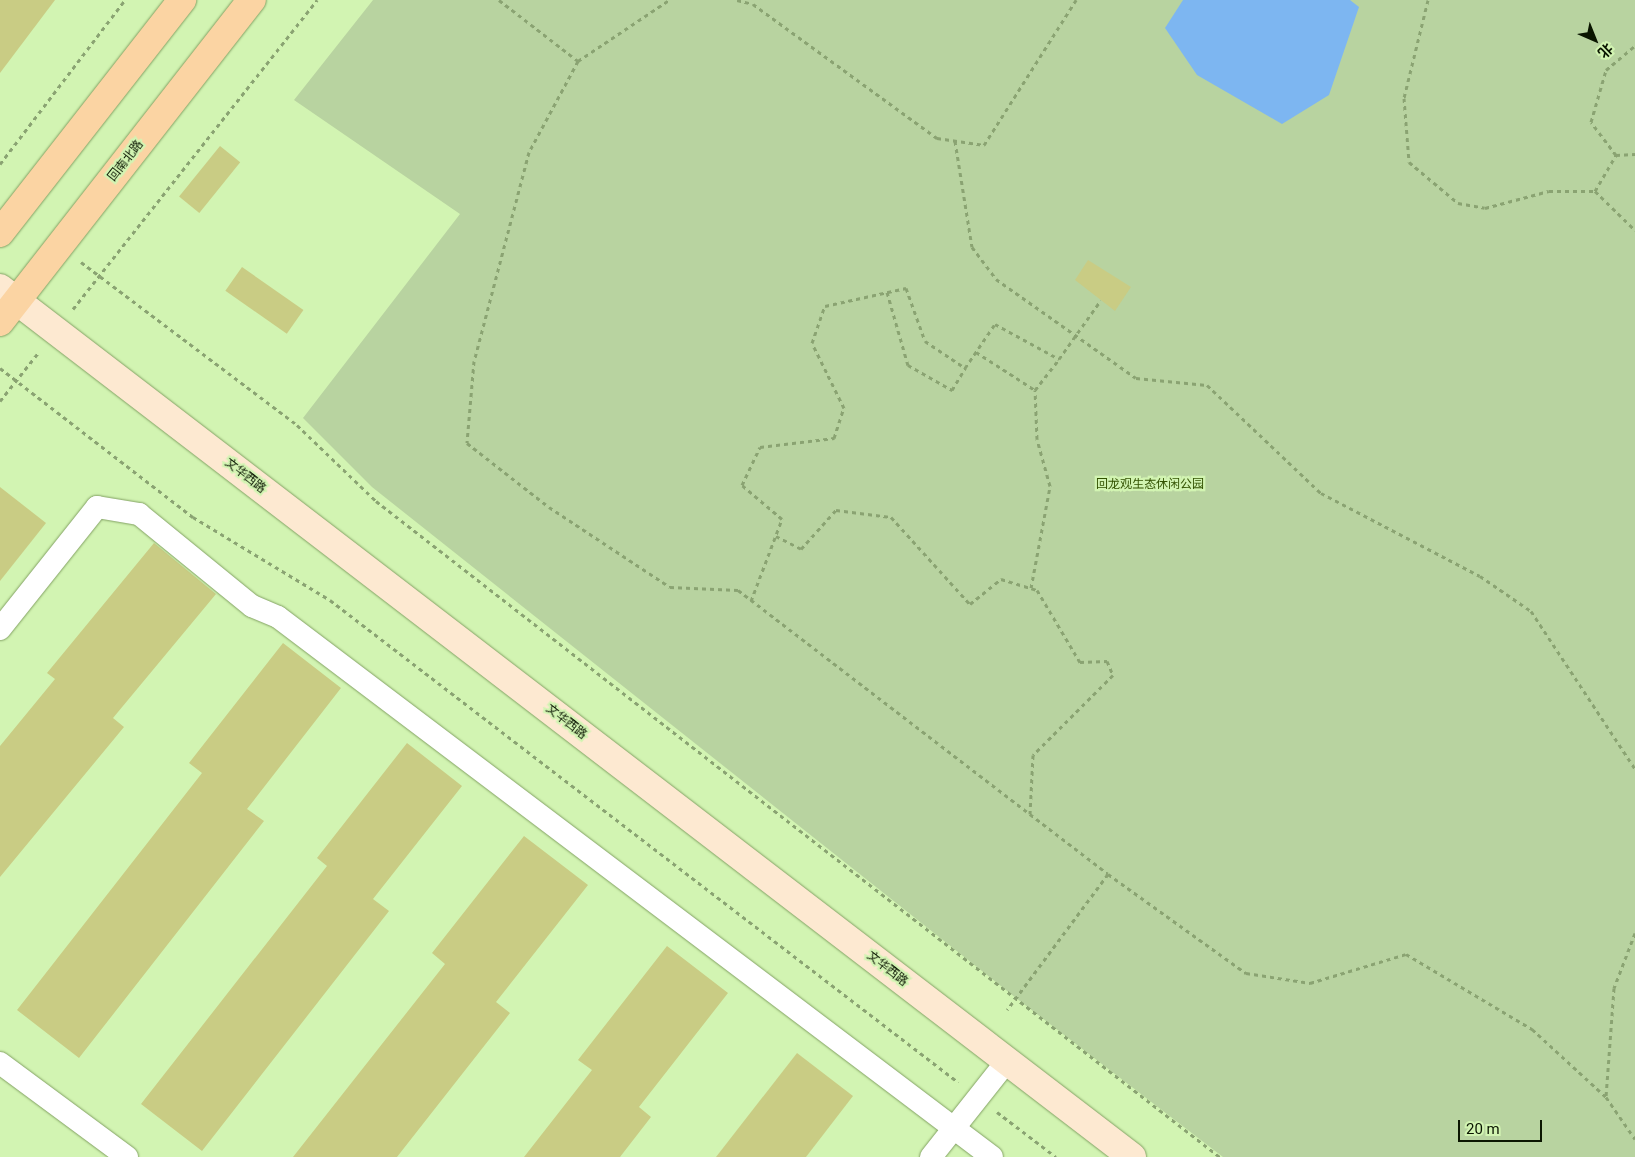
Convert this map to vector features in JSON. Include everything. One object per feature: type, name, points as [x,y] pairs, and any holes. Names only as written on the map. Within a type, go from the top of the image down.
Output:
[{"type":"main road","points":[[0,233],[182,0]]},
{"type":"main road","name":"回南北路","points":[[0,322],[8,294],[252,0]]},
{"type":"street","name":"文华西路","points":[[8,294],[1132,1157]]},
{"type":"street","points":[[0,629],[97,507],[139,514],[252,606],[278,617],[992,1157]]},
{"type":"street","points":[[931,1157],[1007,1061]]},
{"type":"street","points":[[0,1063],[127,1157]]},
{"type":"path","points":[[0,164],[125,0]]},
{"type":"path","points":[[112,259],[317,0]]},
{"type":"path","points":[[499,0],[578,62]]},
{"type":"path","points":[[669,0],[578,62],[529,152],[474,362],[467,443],[549,507],[670,587],[738,590],[1108,874],[1246,973],[1310,983],[1406,954],[1532,1029],[1606,1097],[1635,1139]]},
{"type":"path","points":[[738,0],[753,4],[936,138],[984,145],[1076,0]]},
{"type":"path","points":[[1428,0],[1404,98],[1409,162],[1458,203],[1485,208],[1549,191],[1595,191],[1633,229],[1635,223]]},
{"type":"path","points":[[1616,156],[1591,122],[1606,70],[1635,46]]},
{"type":"path","points":[[955,141],[972,247],[996,279],[1136,378],[1207,385],[1321,493],[1480,576],[1531,611],[1635,769]]},
{"type":"path","points":[[1616,156],[1635,154]]},
{"type":"path","points":[[1595,191],[1616,156]]},
{"type":"path","points":[[751,601],[782,520],[742,485],[760,447],[834,438],[844,408],[812,343],[825,306],[906,288],[925,341],[965,368]]},
{"type":"path","points":[[887,292],[908,365],[952,390],[995,324],[1059,359]]},
{"type":"path","points":[[1031,588],[1050,486],[1037,439],[1034,390],[1059,359],[1101,300]]},
{"type":"path","points":[[133,301],[297,425],[376,501],[1220,1157]]},
{"type":"path","points":[[976,352],[1034,390]]},
{"type":"path","points":[[0,368],[193,517],[330,600],[914,1048]]},
{"type":"path","points":[[0,402],[4,397]]},
{"type":"path","points":[[776,536],[801,549],[836,510],[890,517],[970,604],[1001,579],[1037,590],[1080,662],[1107,661],[1113,675],[1033,755],[1030,814]]},
{"type":"path","points":[[1008,1010],[1108,874]]},
{"type":"path","points":[[1606,1097],[1614,988],[1635,933]]},
{"type":"path","points":[[1031,1138],[1056,1157]]},
{"type":"green space","name":"回龙观生态休闲公园","points":[[373,0],[1635,0],[1635,1157],[1223,1157],[1016,998],[372,487],[303,418],[460,214],[294,100]]},
{"type":"water","points":[[1183,0],[1350,0],[1359,7],[1329,95],[1282,124],[1197,75],[1165,28]]},
{"type":"building","points":[[0,0],[55,0],[0,73]]},
{"type":"building","points":[[220,146],[240,162],[199,213],[179,197]]},
{"type":"building","points":[[1088,260],[1131,287],[1115,311],[1075,280]]},
{"type":"building","points":[[242,267],[303,310],[287,334],[225,291]]},
{"type":"building","points":[[0,487],[46,523],[0,581]]},
{"type":"building","points":[[154,543],[216,594],[113,718],[124,727],[0,877],[0,746],[55,679],[47,673]]},
{"type":"building","points":[[283,643],[341,688],[247,809],[264,821],[79,1058],[17,1010],[202,773],[189,763]]},
{"type":"building","points":[[407,743],[462,786],[373,899],[389,911],[202,1151],[141,1104],[327,866],[317,858]]},
{"type":"building","points":[[524,836],[588,885],[496,1002],[510,1013],[397,1157],[293,1157],[445,964],[432,953]]},
{"type":"building","points":[[667,946],[728,993],[639,1107],[651,1117],[620,1157],[524,1157],[592,1070],[578,1060]]},
{"type":"building","points":[[797,1053],[853,1096],[806,1157],[716,1157]]}]
